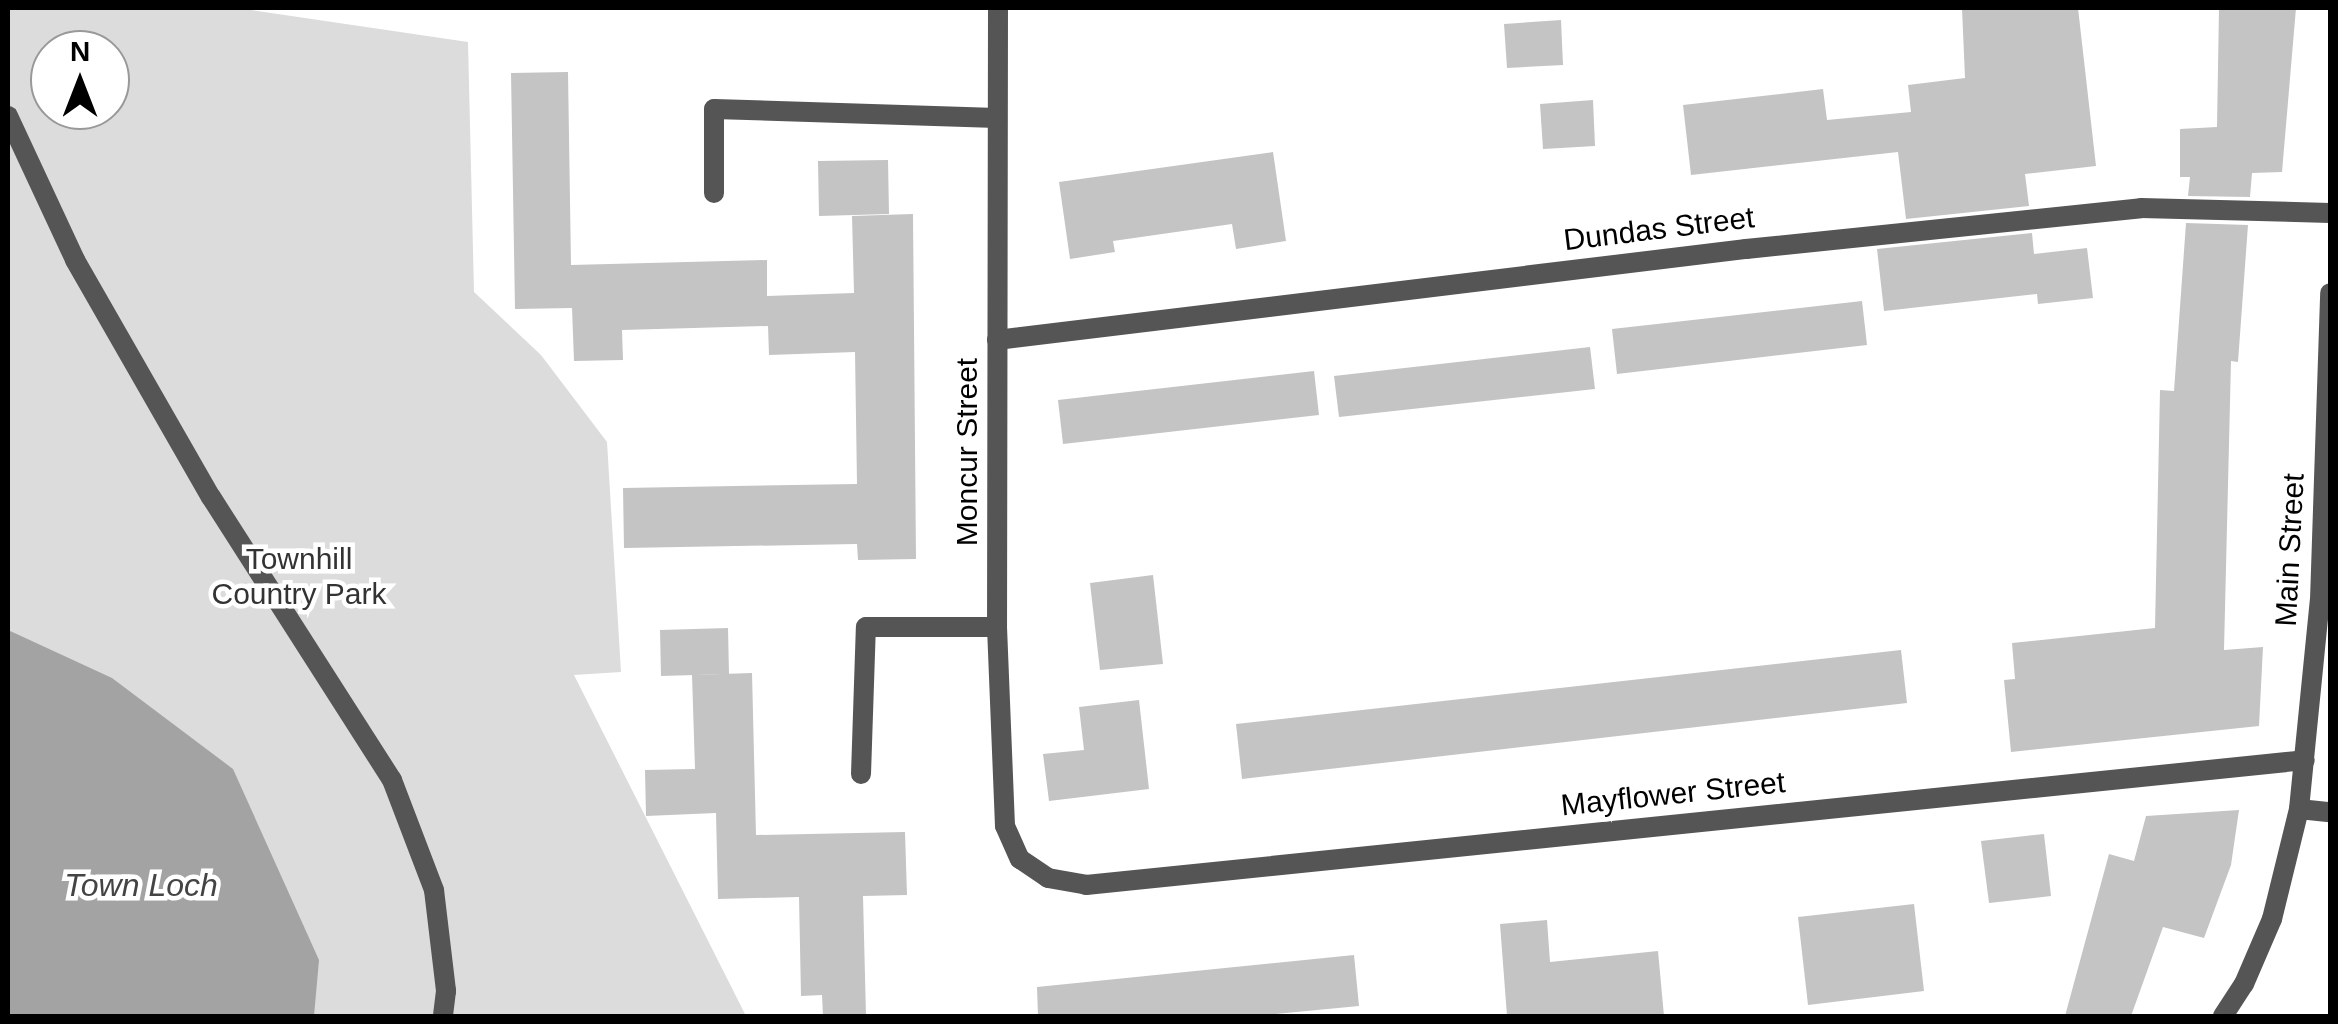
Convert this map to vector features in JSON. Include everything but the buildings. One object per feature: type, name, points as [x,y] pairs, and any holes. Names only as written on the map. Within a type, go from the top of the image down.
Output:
[{"type":"street","name":"Moncur Street","points":[[998,8],[997,628],[1005,826],[1020,858],[1048,878]]},
{"type":"street","points":[[714,193],[714,109],[997,118]]},
{"type":"street","points":[[8,116],[75,260],[201,480],[392,780],[434,890],[446,991],[444,1016]]},
{"type":"street","name":"Dundas Street","points":[[997,340],[1746,249],[2141,208],[2330,213]]},
{"type":"street","name":"Main Street","points":[[2223,1016],[2244,984],[2272,918],[2299,809],[2320,600],[2330,293]]},
{"type":"street","points":[[861,774],[866,628],[997,628]]},
{"type":"street","name":"Mayflower Street","points":[[1048,878],[1086,885],[2304,760]]},
{"type":"street","points":[[2299,809],[2330,812]]},
{"type":"green space","name":"Townhill Country Park","points":[[8,8],[237,8],[468,42],[474,292],[541,355],[607,442],[621,672],[574,675],[746,1016],[8,1016]]},
{"type":"water","name":"Town Loch","points":[[8,630],[112,678],[233,769],[319,960],[314,1016],[8,1016]]}]
